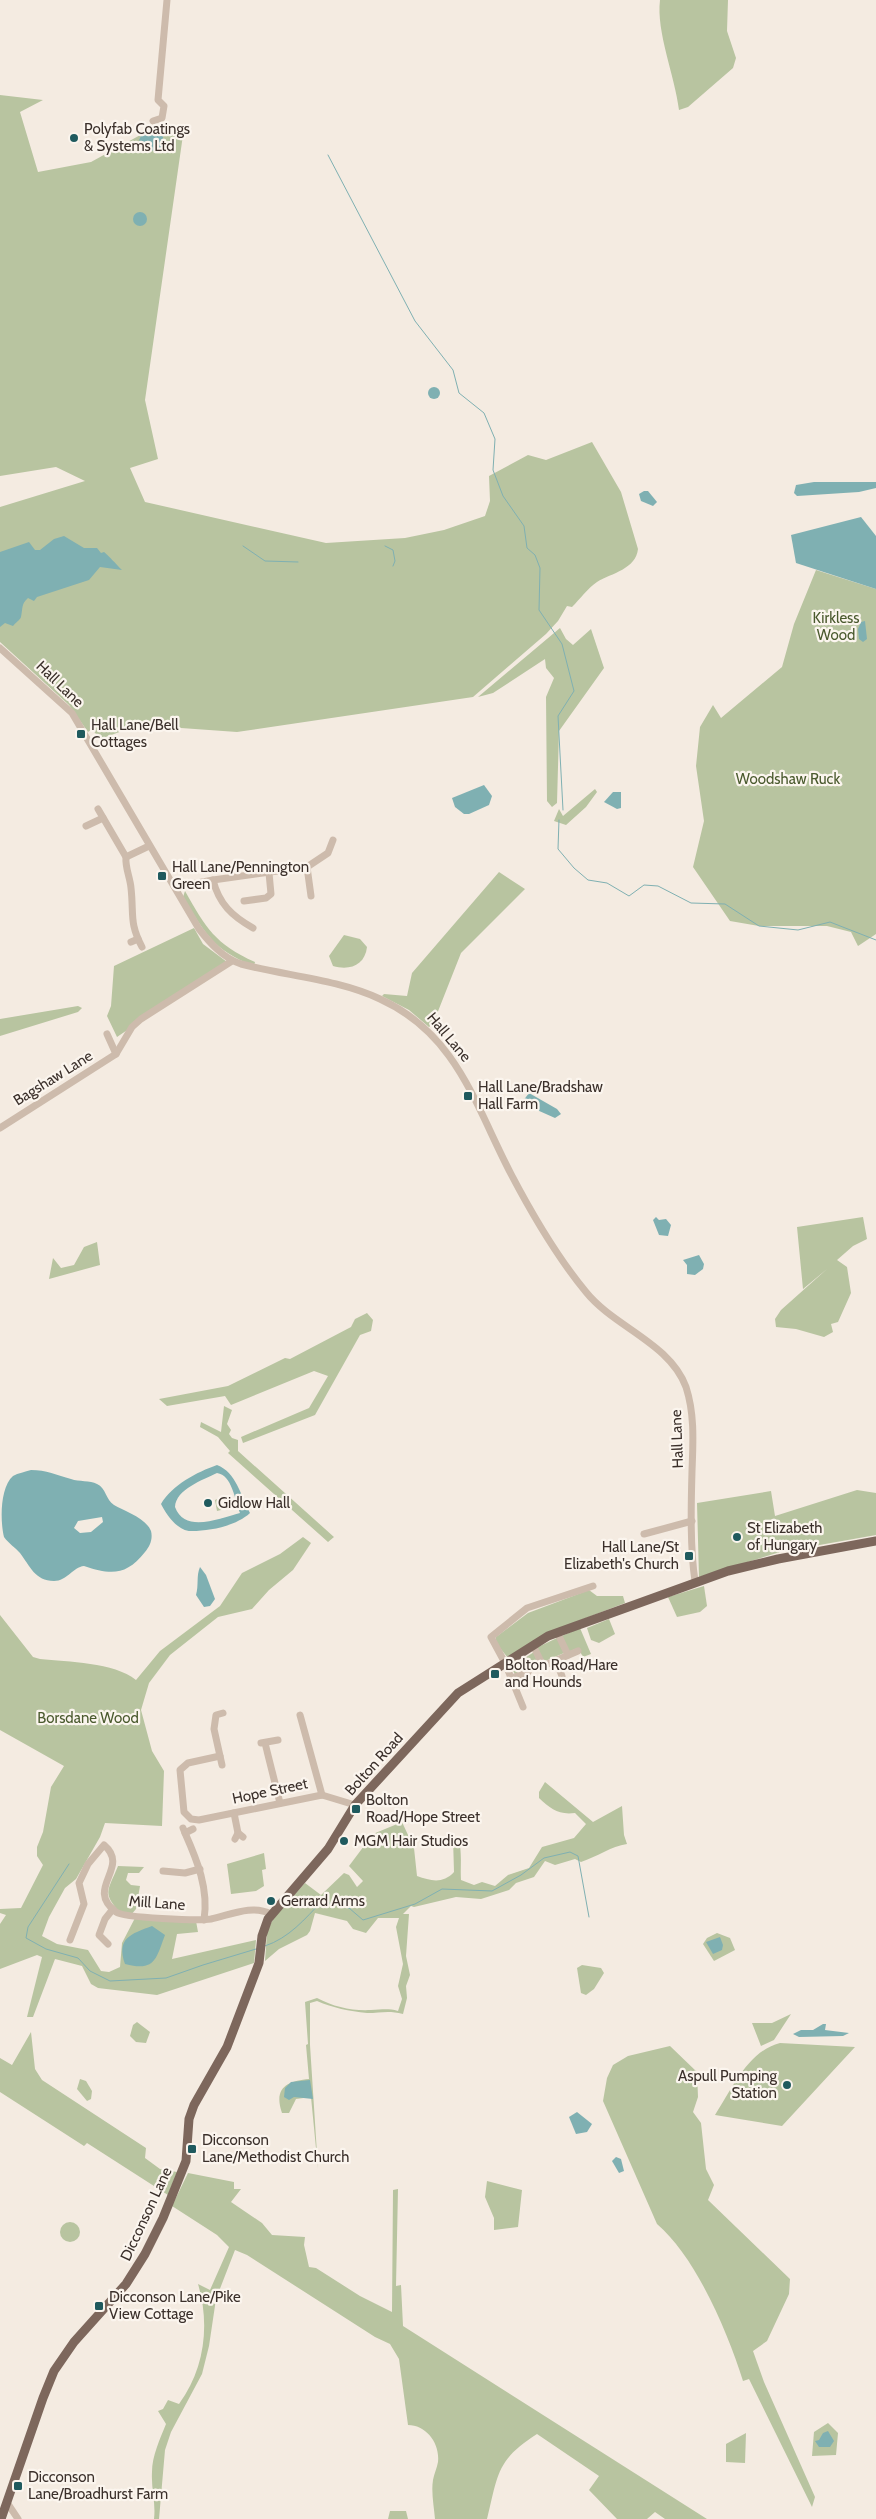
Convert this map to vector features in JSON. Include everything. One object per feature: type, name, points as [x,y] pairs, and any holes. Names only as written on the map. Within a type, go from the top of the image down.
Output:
[{"type":"main road","name":"Bolton Road","points":[[260,1959],[263,1930],[271,1914],[328,1850],[355,1805],[458,1693],[557,1632],[695,1582],[778,1559],[876,1541]]},
{"type":"main road","name":"Dicconson Lane","points":[[1,2519],[8,2504],[43,2398],[54,2371],[74,2342],[126,2284],[145,2254],[163,2218],[186,2161],[189,2119],[194,2104],[227,2047],[260,1959]]},
{"type":"street","points":[[152,122],[162,118],[164,106],[158,100],[167,0]]},
{"type":"street","name":"Hall Lane","points":[[0,648],[72,713],[149,846],[207,939],[232,961],[276,973],[359,990],[414,1017],[438,1040],[462,1074],[511,1174],[531,1209],[584,1290],[610,1314],[657,1350],[679,1374],[685,1385],[692,1411],[693,1430],[692,1521],[695,1582]]},
{"type":"street","points":[[98,808],[126,857],[125,864],[131,888],[135,941],[142,947]]},
{"type":"street","points":[[86,826],[103,818]]},
{"type":"street","points":[[176,887],[213,880],[268,874],[307,866],[328,853],[332,840]]},
{"type":"street","points":[[126,857],[149,846]]},
{"type":"street","points":[[307,866],[311,896]]},
{"type":"street","points":[[244,902],[266,898],[271,894],[268,874]]},
{"type":"street","points":[[213,880],[216,892],[224,906],[238,919],[253,928]]},
{"type":"street","points":[[107,1034],[118,1052],[132,1027],[141,1019],[232,961]]},
{"type":"street","name":"Bagshaw Lane","points":[[0,1128],[118,1052]]},
{"type":"street","points":[[644,1534],[692,1521]]},
{"type":"street","points":[[524,1707],[506,1663],[491,1637],[527,1608],[593,1586]]},
{"type":"street","points":[[557,1632],[568,1655]]},
{"type":"street","points":[[534,1645],[543,1666],[578,1652]]},
{"type":"street","points":[[556,1660],[562,1676]]},
{"type":"street","points":[[512,1678],[528,1672]]},
{"type":"street","points":[[218,1713],[214,1728],[222,1765]]},
{"type":"street","points":[[300,1715],[322,1795]]},
{"type":"street","points":[[278,1740],[263,1743],[280,1803]]},
{"type":"street","name":"Hope Street","points":[[220,1756],[188,1763],[180,1770],[184,1812],[189,1818],[199,1820],[322,1795],[355,1805]]},
{"type":"street","points":[[234,1813],[239,1836]]},
{"type":"street","points":[[193,1829],[184,1831],[200,1869],[206,1902],[204,1920]]},
{"type":"street","name":"Mill Lane","points":[[70,1940],[84,1904],[79,1883],[88,1864],[104,1846],[114,1858],[104,1894],[114,1910],[122,1915],[204,1920],[236,1911],[271,1914]]},
{"type":"street","points":[[163,1871],[180,1873],[200,1869]]},
{"type":"street","points":[[108,1944],[100,1938],[101,1929],[114,1910]]},
{"type":"street","points":[[92,1925],[101,1929]]},
{"type":"street","points":[[8,2504],[18,2519]]},
{"type":"green space","points":[[660,0],[728,0],[727,31],[736,58],[733,68],[688,107],[679,110],[663,40]]},
{"type":"green space","points":[[0,95],[43,100],[20,112],[38,172],[91,162],[155,127],[183,135],[145,400],[158,459],[130,468],[145,502],[326,543],[405,538],[444,530],[485,516],[490,501],[489,476],[528,455],[546,460],[592,442],[621,492],[638,549],[633,561],[622,570],[594,584],[572,607],[567,606],[558,621],[546,634],[473,697],[237,732],[139,725],[100,739],[92,729],[88,732],[69,705],[0,642],[0,507],[85,481],[56,467],[0,476]]},
{"type":"green space","name":"Woodshaw Ruck","points":[[816,570],[876,589],[876,934],[858,946],[851,932],[827,926],[759,926],[730,921],[693,867],[704,821],[696,766],[700,727],[713,705],[721,718],[782,667],[794,624]]},
{"type":"green space","points":[[560,628],[566,639],[573,645],[591,629],[604,668],[559,731],[557,803],[552,807],[547,801],[546,697],[554,678],[546,668],[545,659],[493,693],[478,697]]},
{"type":"green space","points":[[595,789],[597,792],[586,807],[566,825],[554,821],[559,809],[563,816]]},
{"type":"green space","points":[[499,872],[525,889],[461,953],[433,1024],[429,1027],[409,1010],[382,996],[384,994],[407,996],[412,973]]},
{"type":"green space","points":[[185,891],[213,934],[230,949],[255,962],[254,966],[229,954],[211,939],[183,897]]},
{"type":"green space","points":[[194,928],[203,944],[227,962],[117,1037],[107,1016],[111,1006],[114,966]]},
{"type":"green space","points":[[344,935],[360,939],[367,947],[366,953],[360,962],[345,968],[333,966],[329,956]]},
{"type":"green space","points":[[78,1006],[82,1008],[78,1012],[0,1036],[0,1019]]},
{"type":"green space","points":[[863,1217],[867,1239],[853,1246],[837,1260],[847,1267],[851,1293],[838,1322],[831,1324],[833,1332],[824,1337],[796,1329],[776,1327],[775,1319],[781,1310],[827,1269],[803,1289],[797,1227]]},
{"type":"green space","points":[[97,1242],[100,1265],[49,1279],[53,1258],[61,1268],[74,1265],[84,1247]]},
{"type":"green space","points":[[367,1313],[373,1320],[371,1331],[360,1335],[315,1415],[243,1443],[241,1437],[309,1408],[328,1376],[314,1371],[231,1405],[225,1396],[167,1406],[159,1399],[228,1386],[285,1358],[290,1359],[351,1327],[355,1319]]},
{"type":"green space","points":[[224,1406],[232,1410],[227,1424],[231,1430],[229,1434],[232,1438],[238,1440],[238,1451],[334,1537],[328,1542],[228,1453],[230,1451],[218,1437],[200,1427],[201,1422],[221,1432]]},
{"type":"green space","points":[[857,1490],[876,1493],[876,1535],[780,1552],[699,1577],[697,1503],[771,1491],[775,1516]]},
{"type":"green space","points":[[222,1497],[225,1509],[217,1511],[215,1500]]},
{"type":"green space","name":"Borsdane Wood","points":[[303,1537],[311,1543],[293,1570],[269,1590],[252,1609],[218,1617],[170,1655],[149,1683],[141,1710],[152,1751],[164,1771],[162,1826],[105,1823],[100,1837],[76,1879],[65,1888],[49,1917],[42,1936],[57,1944],[88,1950],[101,1971],[109,1972],[120,1967],[122,1943],[135,1918],[196,1921],[198,1932],[177,1934],[172,1959],[256,1940],[254,1963],[157,1995],[98,1988],[91,1984],[82,1966],[55,1959],[33,2017],[27,2017],[42,1957],[37,1955],[0,1969],[0,1924],[6,1915],[0,1913],[0,1909],[21,1908],[43,1865],[37,1856],[37,1847],[43,1832],[51,1787],[64,1766],[0,1730],[0,1615],[33,1657],[103,1666],[127,1674],[136,1680],[160,1651],[220,1606],[242,1573],[280,1554]]},
{"type":"green space","points":[[704,1586],[707,1606],[700,1612],[677,1617],[668,1597]]},
{"type":"green space","points":[[589,1590],[597,1596],[623,1596],[625,1603],[565,1626],[508,1658],[496,1643],[496,1637],[528,1613]]},
{"type":"green space","points":[[609,1619],[615,1634],[599,1643],[591,1640],[587,1628]]},
{"type":"green space","points":[[580,1628],[591,1654],[583,1657],[578,1648],[568,1652],[562,1636]]},
{"type":"green space","points":[[557,1638],[564,1653],[543,1662],[536,1648]]},
{"type":"green space","points":[[534,1652],[538,1665],[516,1676],[511,1667]]},
{"type":"green space","points":[[545,1782],[593,1822],[622,1806],[624,1835],[627,1844],[615,1847],[581,1862],[575,1859],[555,1865],[545,1861],[534,1877],[516,1883],[509,1890],[481,1899],[456,1897],[414,1907],[411,1906],[403,1914],[409,1914],[406,1956],[410,1975],[406,1986],[407,1998],[403,2014],[389,2012],[367,2013],[341,2009],[317,2001],[310,2003],[310,2045],[318,2169],[311,2097],[296,2099],[289,2113],[282,2113],[279,2097],[284,2087],[289,2084],[309,2079],[305,2002],[317,1998],[350,2009],[387,2009],[398,2011],[402,1999],[398,1986],[403,1964],[396,1927],[399,1918],[378,1918],[366,1933],[353,1929],[347,1921],[315,1913],[307,1935],[279,1949],[265,1961],[267,1932],[274,1917],[305,1883],[321,1895],[344,1873],[349,1875],[357,1887],[363,1881],[349,1866],[373,1834],[402,1822],[414,1848],[417,1876],[441,1880],[454,1872],[453,1838],[457,1836],[461,1852],[461,1880],[474,1885],[482,1882],[495,1886],[508,1875],[529,1868],[542,1847],[574,1838],[586,1824],[575,1813],[564,1813],[555,1810],[539,1798],[539,1792]]},
{"type":"green space","points":[[264,1853],[266,1869],[262,1870],[264,1886],[256,1891],[231,1894],[227,1864]]},
{"type":"green space","points":[[118,1866],[144,1867],[139,1873],[128,1873],[126,1880],[131,1885],[140,1886],[136,1909],[130,1916],[122,1915],[109,1897],[109,1887]]},
{"type":"green space","points":[[717,1933],[730,1938],[735,1950],[714,1961],[703,1944],[707,1938]]},
{"type":"green space","points":[[582,1965],[601,1968],[604,1973],[594,1989],[586,1995],[581,1993],[577,1968]]},
{"type":"green space","points":[[791,2014],[774,2040],[761,2046],[752,2023],[772,2023]]},
{"type":"green space","points":[[137,2022],[150,2032],[146,2043],[136,2042],[130,2036],[133,2025]]},
{"type":"green space","points":[[31,2032],[35,2069],[42,2080],[146,2148],[145,2158],[160,2169],[177,2172],[168,2195],[87,2143],[84,2146],[0,2092],[0,2058],[12,2065]]},
{"type":"green space","points":[[780,2043],[855,2047],[782,2126],[715,2115],[750,2062],[769,2047]]},
{"type":"green space","points":[[670,2046],[697,2072],[698,2097],[693,2112],[701,2123],[706,2169],[714,2185],[708,2200],[790,2279],[789,2294],[767,2341],[753,2351],[764,2382],[815,2497],[812,2507],[749,2379],[743,2381],[729,2341],[709,2297],[685,2256],[657,2224],[603,2101],[607,2078],[613,2065],[628,2056]]},
{"type":"green space","points":[[80,2079],[86,2081],[92,2091],[91,2099],[87,2101],[77,2089]]},
{"type":"green space","points":[[188,2173],[234,2182],[234,2189],[241,2189],[231,2202],[262,2223],[272,2235],[305,2237],[304,2245],[309,2267],[316,2268],[360,2296],[392,2312],[393,2190],[398,2189],[396,2286],[401,2285],[403,2326],[707,2519],[665,2519],[655,2512],[647,2519],[617,2519],[589,2490],[599,2476],[537,2434],[513,2452],[506,2461],[497,2480],[487,2519],[435,2519],[432,2489],[438,2462],[437,2448],[431,2436],[421,2428],[408,2425],[399,2359],[390,2344],[375,2337],[247,2255],[235,2250],[216,2299],[209,2346],[202,2374],[171,2432],[165,2450],[159,2519],[154,2519],[152,2466],[166,2424],[158,2411],[163,2409],[168,2400],[179,2404],[195,2376],[203,2346],[204,2330],[202,2299],[198,2284],[210,2290],[229,2247],[217,2235],[172,2206]]},
{"type":"green space","points":[[487,2181],[522,2190],[518,2227],[494,2230],[494,2218],[485,2197]]},
{"type":"green space","points":[[70,2222],[77,2225],[80,2232],[77,2239],[70,2242],[63,2239],[60,2232],[63,2225]]},
{"type":"green space","points":[[828,2423],[838,2433],[836,2455],[812,2456],[814,2432]]},
{"type":"green space","points":[[746,2433],[745,2463],[726,2462],[726,2444]]},
{"type":"green space","points":[[390,2511],[406,2511],[408,2519],[388,2519]]},
{"type":"water","points":[[157,128],[163,135],[163,147],[159,152],[146,149],[139,140],[141,136]]},
{"type":"water","points":[[137,212],[143,212],[147,219],[143,226],[137,226],[133,222],[133,216]]},
{"type":"water","points":[[434,387],[440,393],[434,399],[428,393]]},
{"type":"water","points":[[814,482],[876,482],[876,488],[859,492],[797,496],[794,493],[796,485]]},
{"type":"water","points":[[648,491],[657,502],[653,506],[641,501],[639,494]]},
{"type":"water","points":[[861,517],[876,536],[876,589],[796,563],[791,535]]},
{"type":"water","points":[[64,536],[84,548],[97,548],[101,553],[104,552],[122,570],[100,567],[89,580],[37,597],[34,601],[28,598],[23,604],[19,620],[13,626],[5,623],[0,627],[0,552],[29,542],[35,550],[40,550],[54,539]]},
{"type":"water","points":[[865,621],[867,639],[863,642],[859,639],[858,629],[861,622]]},
{"type":"water","points":[[484,785],[492,796],[489,805],[469,814],[464,814],[455,807],[452,798]]},
{"type":"water","points":[[613,792],[621,792],[621,808],[617,809],[604,802]]},
{"type":"water","points":[[529,1093],[557,1109],[561,1114],[555,1118],[528,1106],[523,1101]]},
{"type":"water","points":[[656,1217],[659,1220],[666,1219],[671,1225],[668,1236],[659,1235],[653,1220]]},
{"type":"water","points":[[699,1255],[704,1264],[703,1269],[695,1275],[687,1274],[687,1265],[683,1260]]},
{"type":"water","points":[[217,1465],[229,1473],[237,1485],[250,1513],[238,1521],[215,1529],[187,1531],[177,1526],[161,1504],[178,1485],[193,1475]],"holes":[[[217,1473],[230,1483],[240,1513],[204,1522],[187,1520],[180,1515],[175,1507],[180,1495],[185,1490]]]},
{"type":"water","points":[[31,1470],[47,1472],[74,1480],[88,1481],[100,1486],[111,1503],[134,1515],[148,1526],[152,1537],[147,1550],[131,1566],[118,1571],[102,1571],[84,1566],[59,1580],[47,1580],[38,1576],[20,1553],[4,1537],[2,1522],[3,1496],[9,1481],[15,1475]],"holes":[[[102,1517],[103,1522],[91,1532],[80,1533],[74,1528],[78,1521]]]},
{"type":"water","points":[[200,1567],[206,1575],[215,1599],[210,1606],[204,1607],[196,1595]]},
{"type":"water","points":[[152,1926],[165,1935],[153,1962],[143,1966],[125,1964],[122,1948],[127,1938]]},
{"type":"water","points":[[720,1937],[723,1945],[722,1950],[713,1954],[706,1942]]},
{"type":"water","points":[[826,2024],[825,2030],[849,2033],[843,2036],[799,2037],[793,2034],[801,2030],[813,2030]]},
{"type":"water","points":[[310,2080],[313,2099],[294,2097],[289,2100],[284,2097],[285,2088],[291,2082]]},
{"type":"water","points":[[577,2112],[592,2124],[587,2132],[576,2134],[569,2117]]},
{"type":"water","points":[[616,2157],[621,2159],[624,2171],[619,2173],[612,2161]]},
{"type":"water","points":[[828,2431],[834,2441],[830,2447],[819,2447],[815,2441],[819,2440],[823,2433]]},
{"type":"waterway","points":[[328,155],[415,321],[453,370],[459,393],[484,413],[495,439],[493,470],[503,496],[524,526],[527,548],[535,555],[540,568],[539,610],[562,644],[574,691],[558,716],[563,810]]},
{"type":"waterway","points":[[243,546],[265,561],[298,562]]},
{"type":"waterway","points":[[385,546],[393,550],[395,561],[393,566]]},
{"type":"waterway","points":[[559,820],[558,849],[574,868],[588,880],[607,883],[629,896],[644,885],[658,886],[691,903],[725,904],[759,926],[798,930],[830,922],[876,940]]},
{"type":"waterway","points":[[265,1946],[274,1943],[289,1933],[322,1901],[349,1908],[363,1920],[415,1904],[442,1889],[492,1891],[521,1875],[544,1858],[570,1852],[578,1856],[589,1917]]},
{"type":"waterway","points":[[69,1864],[28,1927],[26,1938],[46,1949],[78,1958],[90,1971],[110,1981],[166,1978],[256,1949]]},
{"type":"place","name":"Polyfab Coatings & Systems Ltd","points":[[74,138]]},
{"type":"place","name":"Hall Lane/Bell Cottages","points":[[81,734]]},
{"type":"place","name":"Hall Lane/Pennington Green","points":[[162,876]]},
{"type":"place","name":"Hall Lane/Bradshaw Hall Farm","points":[[468,1096]]},
{"type":"place","name":"Gidlow Hall","points":[[208,1503]]},
{"type":"place","name":"St Elizabeth of Hungary","points":[[737,1537]]},
{"type":"place","name":"Hall Lane/St Elizabeth's Church","points":[[689,1556]]},
{"type":"place","name":"Bolton Road/Hare and Hounds","points":[[495,1674]]},
{"type":"place","name":"Bolton Road/Hope Street","points":[[356,1809]]},
{"type":"place","name":"MGM Hair Studios","points":[[344,1841]]},
{"type":"place","name":"Gerrard Arms","points":[[271,1901]]},
{"type":"place","name":"Aspull Pumping Station","points":[[787,2085]]},
{"type":"place","name":"Dicconson Lane/Methodist Church","points":[[192,2149]]},
{"type":"place","name":"Dicconson Lane/Pike View Cottage","points":[[99,2306]]},
{"type":"place","name":"Dicconson Lane/Broadhurst Farm","points":[[18,2486]]},
{"type":"park label","name":"Kirkless Wood","points":[[836,626]]}]
